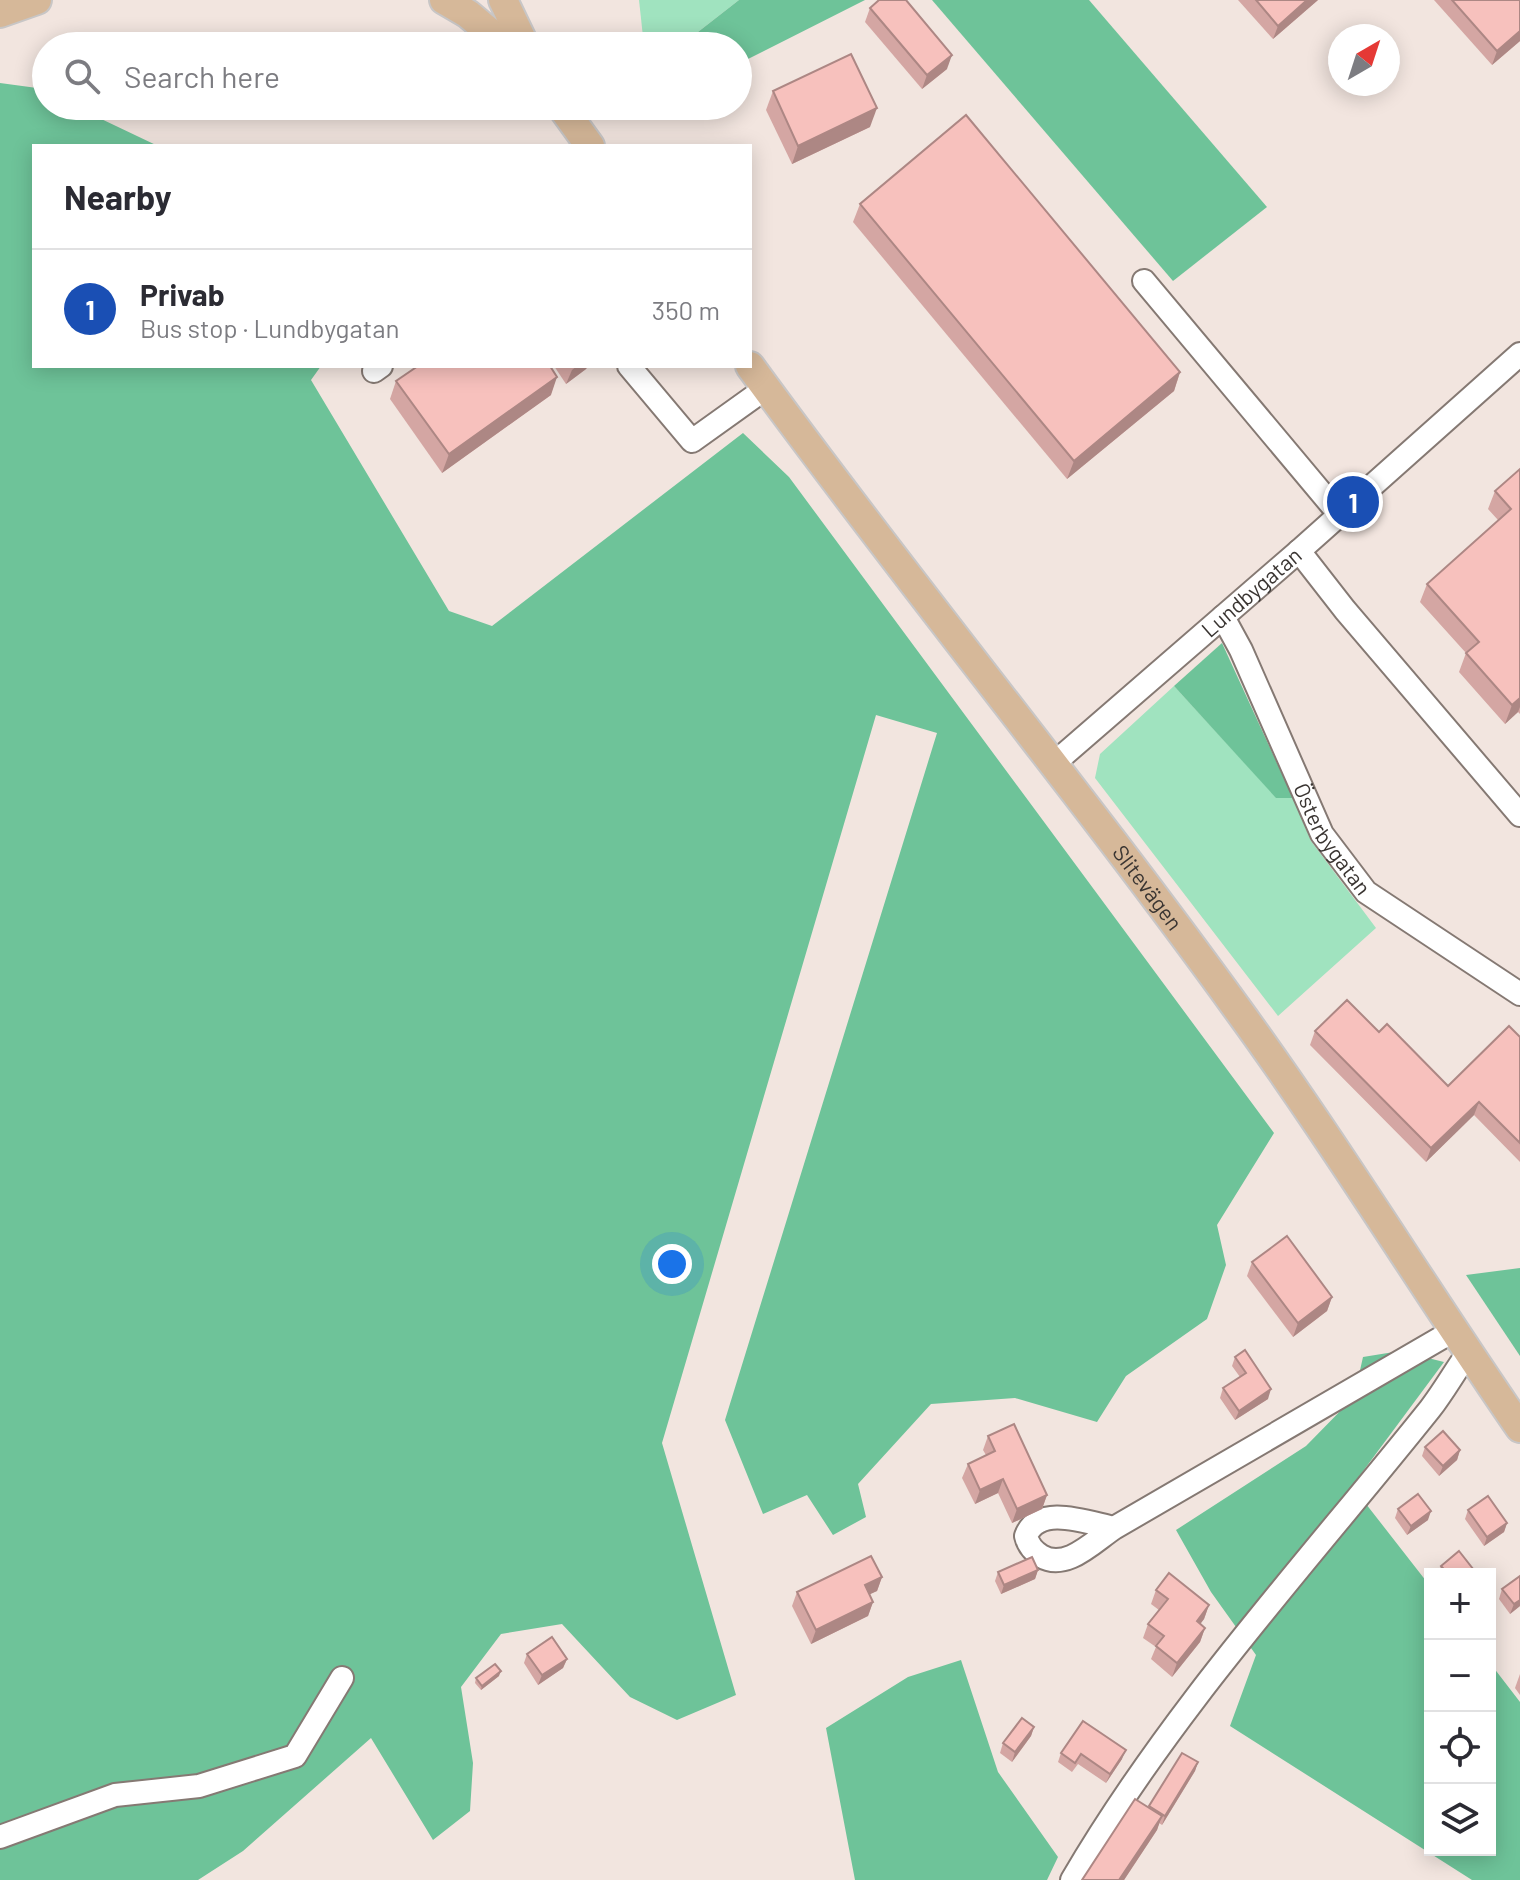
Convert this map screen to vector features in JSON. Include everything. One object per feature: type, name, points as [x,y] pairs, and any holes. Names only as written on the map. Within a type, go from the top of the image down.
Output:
[{"type":"main road","points":[[0,13],[37,0]]},
{"type":"main road","points":[[444,0],[489,32]]},
{"type":"main road","points":[[503,0],[518,32]]},
{"type":"main road","points":[[571,120],[589,144]]},
{"type":"main road","name":"Slitevägen","points":[[758,377],[1226,993],[1323,1128],[1520,1428]]},
{"type":"street","points":[[1144,281],[1340,515]]},
{"type":"street","name":"Lundbygatan","points":[[1052,765],[1520,354]]},
{"type":"street","points":[[631,368],[692,441],[758,377]]},
{"type":"street","points":[[1299,551],[1355,622],[1520,815]]},
{"type":"street","name":"Österbygatan","points":[[1223,617],[1241,650],[1322,834],[1366,892],[1520,994]]},
{"type":"street","points":[[1114,1528],[1461,1342]]},
{"type":"street","points":[[1072,1880],[1106,1822],[1178,1722],[1282,1588],[1432,1406],[1461,1342]]},
{"type":"street","points":[[0,1837],[115,1795],[199,1786],[295,1756],[342,1678]]},
{"type":"green space","points":[[639,0],[739,0],[698,32],[642,32]]},
{"type":"green space","points":[[739,0],[865,0],[752,57],[752,32],[698,32]]},
{"type":"green space","points":[[932,0],[1089,0],[1267,207],[1173,281]]},
{"type":"green space","points":[[0,83],[32,87],[32,120],[103,120],[154,144],[32,144],[32,368],[320,368],[311,380],[449,611],[492,626],[743,433],[789,477],[1274,1133],[1217,1225],[1226,1265],[1207,1319],[1126,1376],[1097,1422],[1015,1398],[931,1404],[858,1484],[866,1517],[833,1535],[807,1495],[763,1514],[725,1420],[937,733],[876,715],[662,1443],[736,1695],[677,1720],[630,1697],[562,1624],[501,1634],[461,1687],[473,1763],[470,1811],[433,1840],[371,1738],[243,1851],[198,1880],[0,1880]]},
{"type":"green space","points":[[1222,643],[1293,798],[1276,798],[1174,686]]},
{"type":"green space","points":[[1174,686],[1276,797],[1293,798],[1311,841],[1376,928],[1278,1016],[1095,778],[1100,754]]},
{"type":"green space","points":[[1520,1268],[1520,1356],[1466,1275]]},
{"type":"green space","points":[[1400,1351],[1444,1362],[1352,1486],[1424,1578],[1424,1849],[1230,1726],[1256,1655],[1211,1592],[1176,1530],[1306,1446],[1354,1397],[1363,1357]]},
{"type":"green space","points":[[961,1660],[998,1772],[1058,1857],[1047,1880],[855,1880],[826,1728],[908,1677]]},
{"type":"green space","points":[[1496,1671],[1520,1702],[1520,1880],[1472,1880],[1434,1856],[1496,1856]]},
{"type":"building","points":[[879,0],[906,0],[952,55],[927,75],[870,8]]},
{"type":"building","points":[[1256,0],[1307,0],[1278,26]]},
{"type":"building","points":[[1452,0],[1520,0],[1520,31],[1497,51]]},
{"type":"building","points":[[851,54],[877,108],[798,146],[773,91]]},
{"type":"building","points":[[966,115],[1180,372],[1074,461],[860,204]]},
{"type":"building","points":[[415,368],[551,368],[557,377],[449,454],[396,381]]},
{"type":"building","points":[[1520,469],[1520,698],[1512,705],[1466,653],[1479,642],[1427,584],[1511,509],[1495,491]]},
{"type":"building","points":[[1347,1000],[1379,1032],[1387,1024],[1448,1086],[1509,1026],[1520,1037],[1520,1143],[1479,1102],[1431,1148],[1315,1031]]},
{"type":"building","points":[[1287,1236],[1332,1297],[1298,1323],[1252,1262]]},
{"type":"building","points":[[1245,1350],[1271,1389],[1239,1411],[1223,1388],[1246,1373],[1235,1357]]},
{"type":"building","points":[[1014,1424],[1047,1495],[1017,1509],[1003,1479],[980,1490],[968,1464],[995,1451],[988,1436]]},
{"type":"building","points":[[1443,1431],[1460,1450],[1443,1466],[1425,1447]]},
{"type":"building","points":[[1418,1494],[1431,1511],[1411,1526],[1398,1509]]},
{"type":"building","points":[[1488,1496],[1507,1523],[1487,1537],[1468,1510]]},
{"type":"building","points":[[1459,1551],[1472,1568],[1443,1568],[1441,1566]]},
{"type":"building","points":[[871,1556],[882,1577],[865,1585],[873,1602],[816,1630],[797,1592]]},
{"type":"building","points":[[1032,1557],[1038,1570],[1004,1585],[998,1572]]},
{"type":"building","points":[[1169,1573],[1209,1605],[1197,1621],[1205,1628],[1177,1663],[1156,1646],[1164,1636],[1148,1624],[1168,1599],[1156,1590]]},
{"type":"building","points":[[1520,1576],[1520,1600],[1514,1604],[1502,1589]]},
{"type":"building","points":[[552,1637],[567,1659],[542,1675],[527,1654]]},
{"type":"building","points":[[495,1664],[501,1671],[482,1686],[476,1678]]},
{"type":"building","points":[[1022,1718],[1034,1727],[1015,1752],[1003,1743]]},
{"type":"building","points":[[1083,1721],[1126,1750],[1110,1774],[1081,1754],[1075,1763],[1061,1753]]},
{"type":"building","points":[[1182,1753],[1198,1762],[1165,1816],[1149,1806]]},
{"type":"building","points":[[1135,1799],[1162,1816],[1119,1880],[1082,1880]]},
{"type":"place","name":"Privab","points":[[1353,502]]}]
